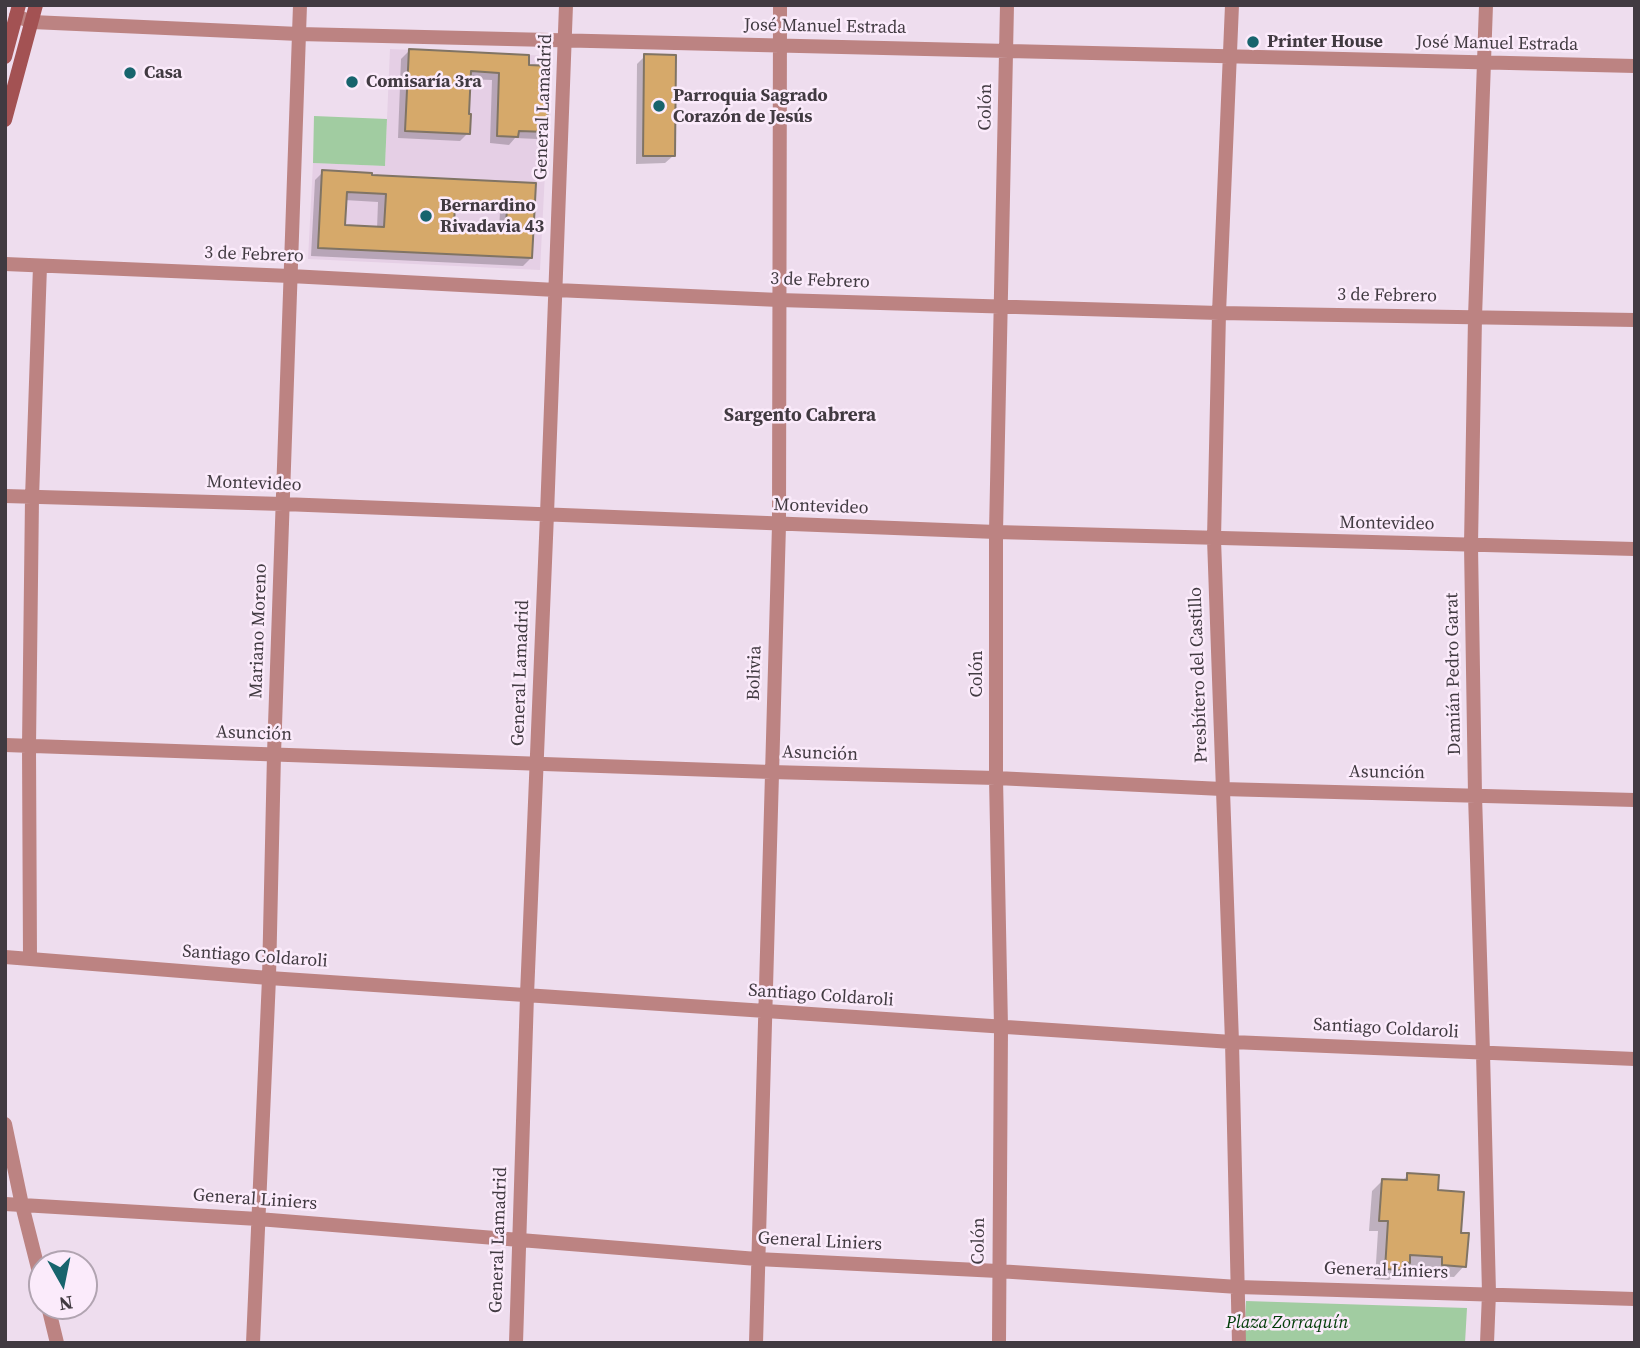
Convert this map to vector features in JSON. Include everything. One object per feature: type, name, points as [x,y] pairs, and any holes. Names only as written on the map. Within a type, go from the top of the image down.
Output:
[{"type":"main road","points":[[5,120],[36,5]]},
{"type":"main road","points":[[5,57],[18,11]]},
{"type":"street","name":"Mariano Moreno","points":[[253,1343],[269,978],[274,754],[300,5]]},
{"type":"street","name":"General Lamadrid","points":[[516,1343],[566,5]]},
{"type":"street","name":"Bolivia","points":[[756,1343],[779,525],[780,5]]},
{"type":"street","name":"Colón","points":[[999,1343],[1001,1027],[996,778],[996,533],[1007,5]]},
{"type":"street","name":"Presbítero del Castillo","points":[[1232,5],[1219,313],[1214,539],[1232,1042],[1239,1343]]},
{"type":"street","name":"Damián Pedro Garat","points":[[1486,5],[1475,317],[1471,545],[1489,1293],[1487,1343]]},
{"type":"street","name":"José Manuel Estrada","points":[[18,11],[32,22],[299,34],[1635,66]]},
{"type":"street","name":"3 de Febrero","points":[[5,264],[779,300],[1219,313],[1635,320]]},
{"type":"street","points":[[30,959],[32,498],[40,266]]},
{"type":"street","name":"Montevideo","points":[[5,496],[283,504],[996,533],[1635,550]]},
{"type":"street","name":"Asunción","points":[[5,745],[996,778],[1222,789],[1635,800]]},
{"type":"street","name":"Santiago Coldaroli","points":[[5,957],[269,978],[1232,1042],[1635,1059]]},
{"type":"street","points":[[5,1124],[33,1250]]},
{"type":"street","name":"General Liniers","points":[[5,1204],[258,1219],[757,1259],[1238,1287],[1635,1298]]},
{"type":"street","points":[[51,1320],[57,1343]]},
{"type":"shaded area","points":[[390,49],[551,56],[540,270],[308,259],[313,163],[385,166]]},
{"type":"green space","points":[[314,116],[387,119],[385,166],[313,163]]},
{"type":"green space","name":"Plaza Zorraquín","points":[[1246,1301],[1467,1308],[1465,1343],[1244,1343]]},
{"type":"building","points":[[409,49],[529,55],[529,65],[550,66],[547,132],[519,131],[518,137],[497,136],[499,73],[471,71],[470,134],[405,131]]},
{"type":"building","name":"Parroquia Sagrado Corazón de Jesús","points":[[644,54],[676,55],[675,156],[643,156]]},
{"type":"building","name":"Bernardino Rivadavia 43","points":[[322,170],[536,183],[532,258],[318,248]],"holes":[[[347,192],[386,194],[384,227],[345,225]],[[455,202],[507,204],[506,231],[454,229]]]},
{"type":"building","points":[[1407,1173],[1439,1175],[1438,1190],[1464,1192],[1461,1233],[1469,1233],[1466,1267],[1442,1265],[1442,1257],[1410,1255],[1410,1263],[1403,1262],[1402,1270],[1385,1269],[1388,1221],[1379,1221],[1382,1179],[1407,1180]]},
{"type":"place","name":"Printer House","points":[[1253,42]]},
{"type":"place","name":"Casa","points":[[130,73]]},
{"type":"place","name":"Comisaría 3ra","points":[[352,82]]},
{"type":"place","name":"Parroquia Sagrado Corazón de Jesús","points":[[659,106]]},
{"type":"place","name":"Bernardino Rivadavia 43","points":[[426,216]]},
{"type":"district","name":"Sargento Cabrera","points":[[800,416]]}]
